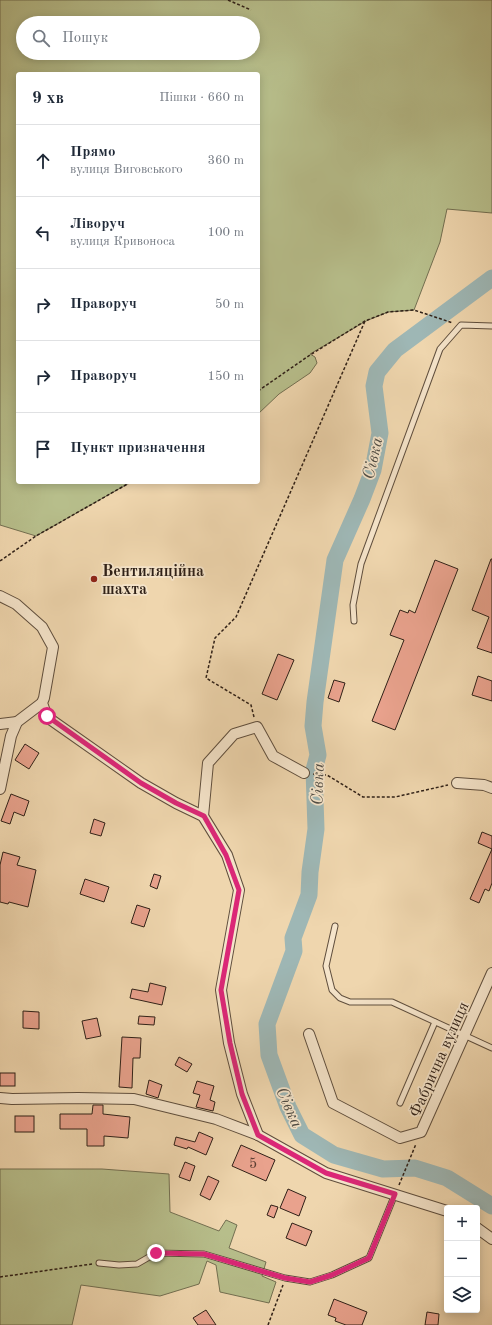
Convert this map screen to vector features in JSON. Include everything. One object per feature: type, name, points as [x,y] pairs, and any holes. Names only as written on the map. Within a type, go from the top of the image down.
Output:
[{"type":"street","points":[[0,596],[16,604],[42,627],[53,647],[44,698],[42,703],[17,722],[11,736],[0,789]]},
{"type":"street","points":[[42,703],[47,716],[95,751],[141,783],[176,803],[204,816]]},
{"type":"street","points":[[0,724],[17,722]]},
{"type":"street","points":[[258,1135],[242,1094],[230,1043],[221,990],[239,890],[226,855],[204,816],[208,762],[234,734],[257,727],[273,756],[304,773]]},
{"type":"street","points":[[457,783],[484,785],[492,788]]},
{"type":"street","name":"Фабрична вулиця","points":[[309,1034],[333,1103],[400,1138],[421,1132],[492,973]]},
{"type":"street","points":[[0,1098],[12,1100],[78,1098],[134,1099],[216,1119],[258,1135],[326,1173],[444,1210]]},
{"type":"street","points":[[480,1230],[492,1239]]},
{"type":"lane","points":[[354,621],[353,605],[361,564],[440,349],[461,325],[492,326]]},
{"type":"lane","points":[[335,926],[326,966],[332,990],[340,998],[350,1002],[392,1002],[492,1048]]},
{"type":"lane","points":[[400,1103],[435,1022]]},
{"type":"lane","points":[[100,1263],[119,1266],[137,1264],[156,1253],[204,1254],[285,1278],[310,1282],[332,1275],[369,1258],[395,1194]]},
{"type":"path","points":[[228,0],[251,10]]},
{"type":"path","points":[[260,390],[310,355],[366,321],[388,312],[414,310],[444,320]]},
{"type":"path","points":[[257,727],[251,705],[206,678],[215,638],[236,616],[366,321]]},
{"type":"path","points":[[0,561],[36,536],[127,484]]},
{"type":"path","points":[[304,773],[327,775],[364,797],[395,797],[457,783]]},
{"type":"path","points":[[403,1175],[421,1132]]},
{"type":"path","points":[[0,1277],[100,1263]]},
{"type":"path","points":[[268,1325],[285,1278]]},
{"type":"green space","points":[[0,0],[492,0],[492,213],[447,209],[440,242],[414,310],[388,312],[366,321],[310,354],[315,357],[317,363],[310,373],[279,394],[260,412],[260,72],[16,72],[16,484],[127,484],[36,536],[0,525]]},
{"type":"green space","points":[[0,1169],[102,1169],[169,1174],[170,1212],[219,1231],[226,1220],[237,1225],[229,1248],[266,1262],[262,1276],[276,1282],[269,1303],[220,1292],[216,1265],[207,1261],[199,1284],[160,1296],[81,1285],[72,1325],[0,1325]]},
{"type":"building","points":[[491,559],[492,653],[477,648],[489,617],[472,610]]},
{"type":"building","points":[[435,560],[458,569],[395,730],[372,721],[404,640],[390,635],[400,610],[408,613],[409,610],[415,613]]},
{"type":"building","points":[[278,654],[294,660],[277,700],[262,694]]},
{"type":"building","points":[[478,676],[492,681],[492,701],[472,695]]},
{"type":"building","points":[[334,680],[345,683],[339,702],[328,698]]},
{"type":"building","points":[[25,744],[39,753],[29,769],[15,760]]},
{"type":"building","points":[[11,794],[29,801],[24,816],[14,812],[10,824],[1,821]]},
{"type":"building","points":[[94,819],[105,823],[101,836],[90,833]]},
{"type":"building","points":[[482,832],[492,836],[492,849],[478,843]]},
{"type":"building","points":[[492,849],[492,883],[489,891],[485,889],[479,903],[470,899]]},
{"type":"building","points":[[3,852],[20,857],[17,865],[36,870],[28,907],[9,902],[8,904],[0,902],[0,865]]},
{"type":"building","points":[[154,874],[161,876],[157,889],[150,886]]},
{"type":"building","points":[[85,879],[109,887],[104,902],[80,894]]},
{"type":"building","points":[[137,905],[150,909],[144,927],[131,923]]},
{"type":"building","points":[[150,983],[166,987],[162,1005],[130,998],[132,989],[148,992]]},
{"type":"building","points":[[23,1011],[39,1012],[39,1029],[23,1028]]},
{"type":"building","points":[[139,1016],[155,1017],[154,1025],[138,1024]]},
{"type":"building","points":[[97,1018],[101,1036],[86,1039],[82,1021]]},
{"type":"building","points":[[122,1037],[141,1038],[140,1058],[133,1058],[132,1088],[119,1087]]},
{"type":"building","points":[[179,1057],[192,1064],[187,1072],[175,1065]]},
{"type":"building","points":[[0,1073],[15,1073],[15,1086],[0,1086]]},
{"type":"building","points":[[149,1080],[162,1085],[158,1098],[146,1094]]},
{"type":"building","points":[[197,1081],[214,1086],[210,1100],[215,1102],[213,1111],[196,1107],[200,1095],[193,1093]]},
{"type":"building","points":[[93,1105],[103,1105],[103,1114],[130,1117],[128,1138],[104,1136],[104,1146],[87,1146],[87,1129],[60,1129],[60,1114],[92,1114]]},
{"type":"building","points":[[15,1116],[34,1116],[34,1132],[15,1132]]},
{"type":"building","points":[[199,1132],[213,1138],[206,1155],[188,1147],[187,1149],[174,1145],[176,1137],[195,1142]]},
{"type":"building","points":[[241,1145],[275,1160],[266,1181],[232,1166]]},
{"type":"building","points":[[185,1162],[195,1166],[190,1181],[179,1177]]},
{"type":"building","points":[[208,1176],[219,1181],[210,1200],[200,1195]]},
{"type":"building","points":[[288,1189],[306,1197],[299,1216],[280,1208]]},
{"type":"building","points":[[271,1205],[278,1207],[274,1218],[267,1215]]},
{"type":"building","points":[[292,1223],[312,1231],[306,1246],[286,1238]]},
{"type":"building","points":[[334,1299],[367,1312],[362,1325],[346,1325],[335,1321],[336,1318],[328,1315]]},
{"type":"building","points":[[206,1310],[216,1325],[198,1325],[193,1318]]},
{"type":"building","points":[[427,1312],[439,1314],[438,1325],[425,1325]]},
{"type":"waterway","name":"Сівка","points":[[492,278],[395,350],[377,372],[374,386],[380,433],[373,470],[335,560],[315,702],[313,726],[318,755],[314,770],[316,829],[310,872],[309,895],[293,938],[294,951],[267,1024],[269,1055],[288,1107],[302,1135],[334,1155],[383,1169],[415,1168],[447,1178],[492,1206]]},
{"type":"place","name":"Вентиляційна шахта","points":[[94,579]]},
{"type":"route","points":[[47,716],[141,783],[176,803],[204,816],[226,855],[239,890],[221,990],[230,1043],[242,1094],[258,1135],[326,1173],[395,1194],[369,1258],[332,1275],[310,1282],[285,1278],[204,1254],[156,1253]]}]
